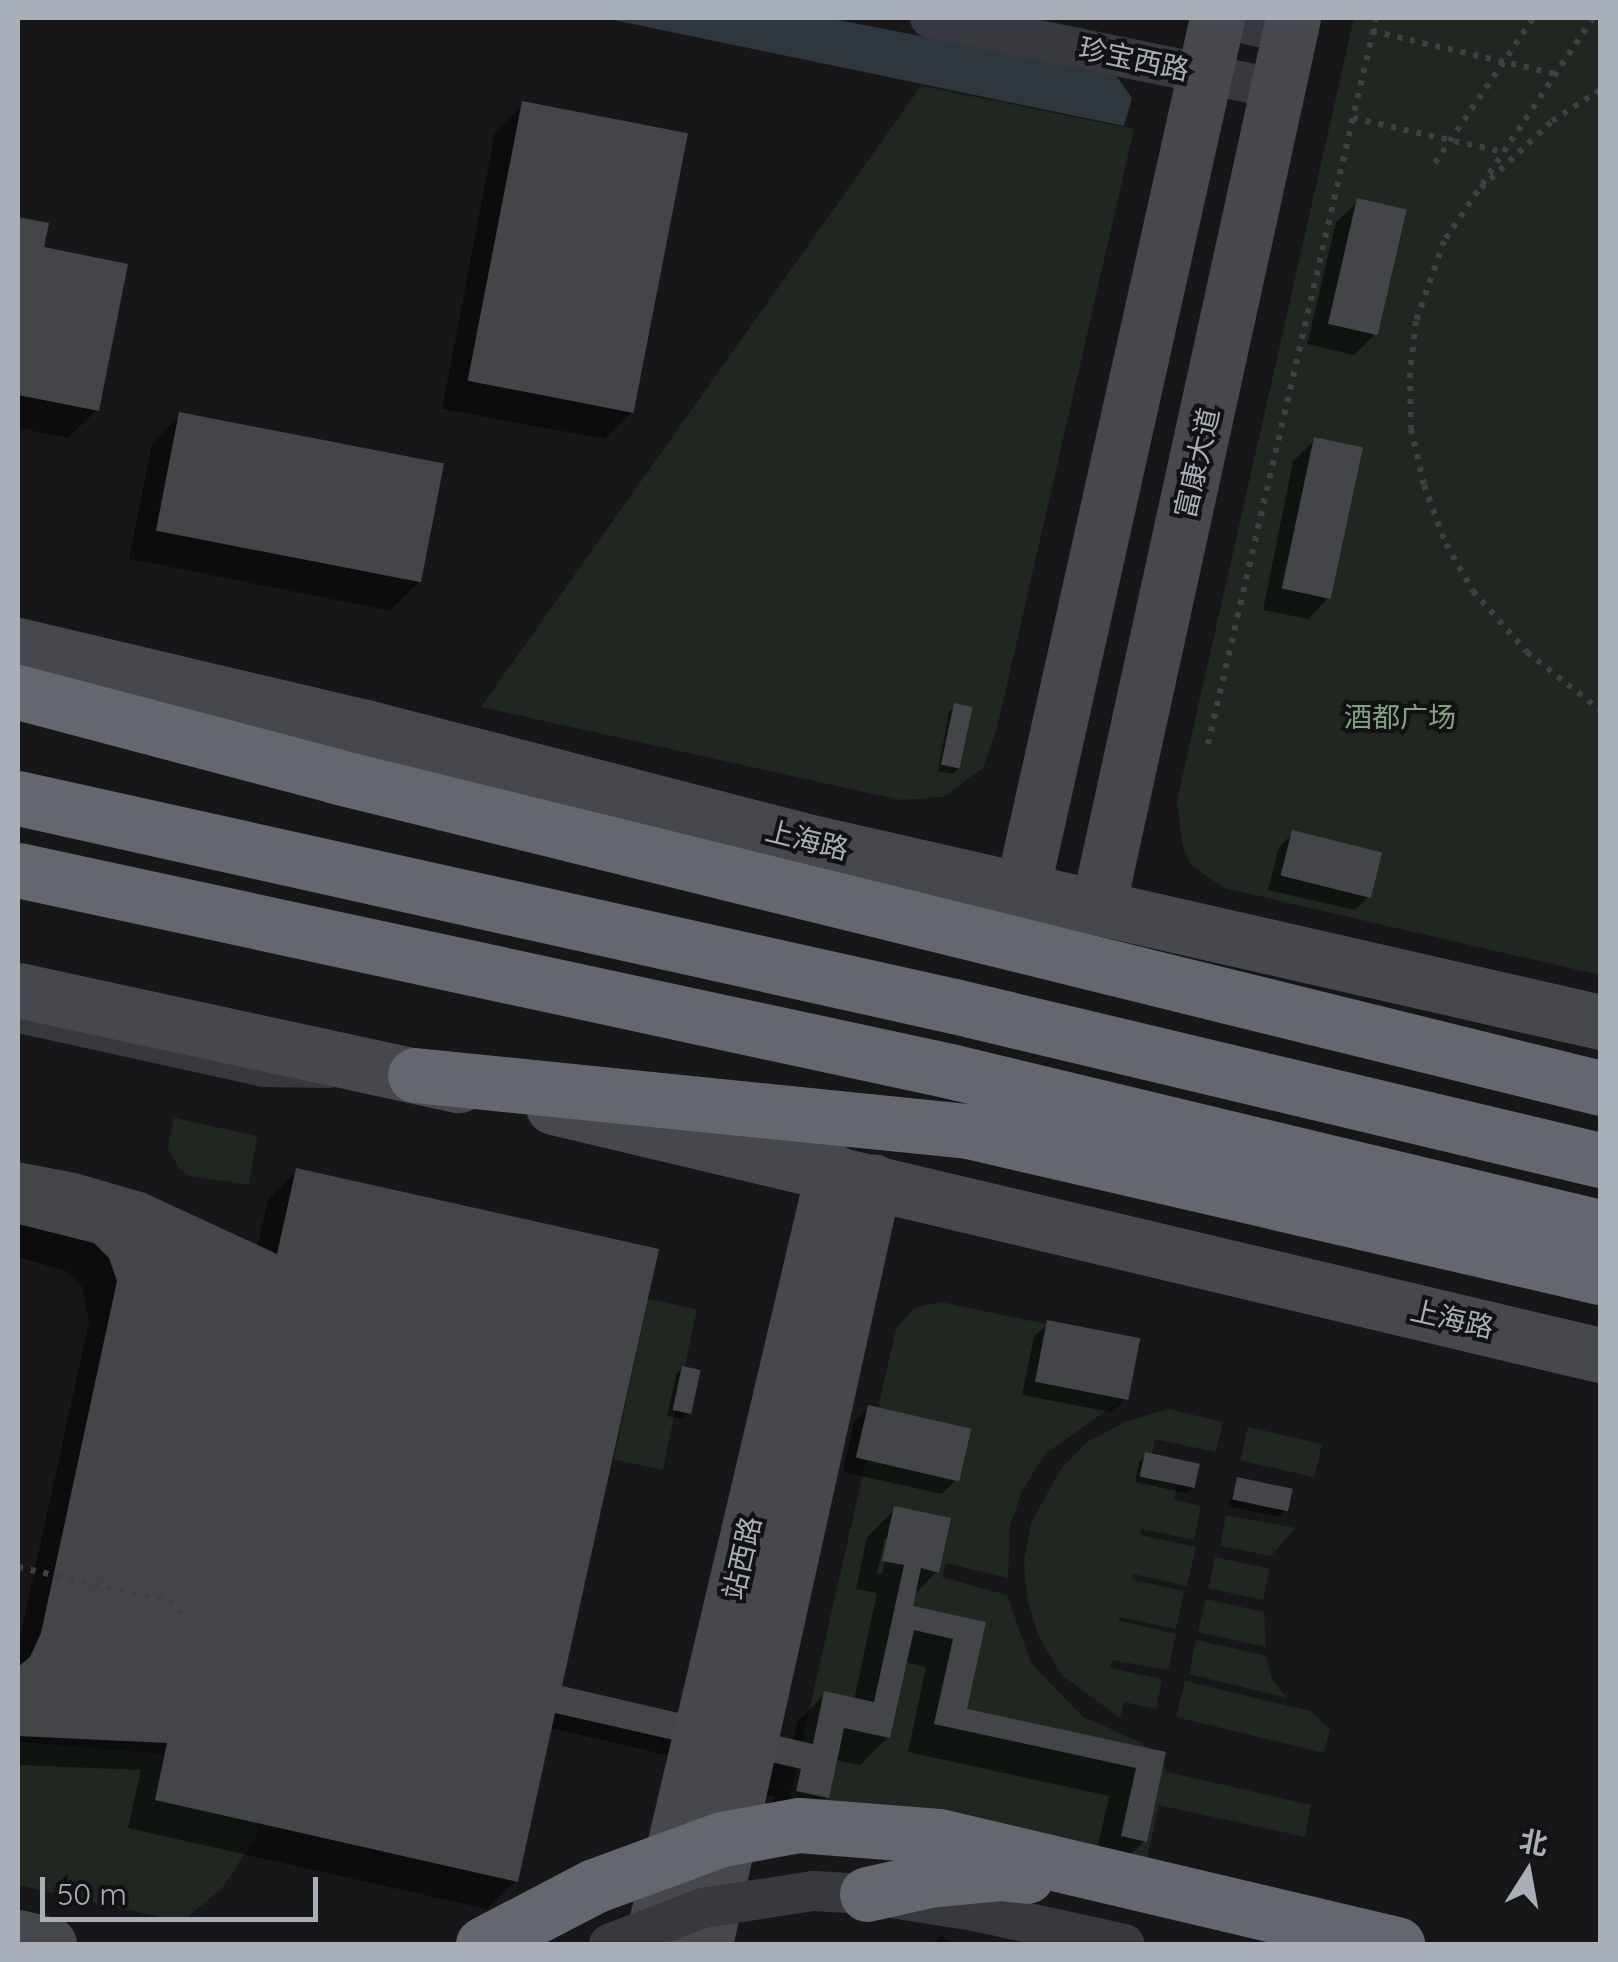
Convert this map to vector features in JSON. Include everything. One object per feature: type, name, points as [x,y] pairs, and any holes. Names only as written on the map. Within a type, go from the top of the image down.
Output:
[{"type":"highway","points":[[18,692],[335,776],[1600,1088]]},
{"type":"highway","points":[[18,798],[954,1006],[1600,1160]]},
{"type":"highway","points":[[18,870],[950,1070],[1600,1227]]},
{"type":"highway","points":[[415,1075],[968,1130],[1600,1277]]},
{"type":"highway","points":[[483,1944],[594,1886],[722,1838],[799,1825],[939,1836],[1274,1919]]},
{"type":"highway","points":[[867,1894],[929,1880],[1000,1872],[1396,1944]]},
{"type":"street","name":"珍宝西路","points":[[930,18],[1279,89]]},
{"type":"street","points":[[1022,890],[1217,18],[1291,25]]},
{"type":"street","name":"富康大道","points":[[1098,907],[1291,25]]},
{"type":"street","name":"上海路","points":[[18,645],[366,728],[798,839],[1600,1022]]},
{"type":"street","name":"上海路","points":[[18,990],[415,1075],[854,1176],[1600,1354]]},
{"type":"street","name":"站西路","points":[[652,1944],[854,1176]]},
{"type":"street","name":"站西路","points":[[705,1944],[854,1176]]},
{"type":"street","points":[[608,1944],[703,1908],[760,1896],[814,1892],[867,1894],[979,1912],[1125,1944]]},
{"type":"street","points":[[18,1938],[48,1944]]},
{"type":"lane","points":[[18,1023],[264,1076],[415,1075]]},
{"type":"path","points":[[1208,744],[1376,18]]},
{"type":"path","points":[[1435,163],[1533,18]]},
{"type":"path","points":[[1593,18],[1444,241],[1416,321],[1410,373],[1411,430],[1424,486],[1446,544],[1472,591],[1526,652],[1600,710]]},
{"type":"path","points":[[1372,31],[1556,74]]},
{"type":"path","points":[[1469,199],[1552,120],[1600,90]]},
{"type":"path","points":[[1353,118],[1504,152]]},
{"type":"path","points":[[18,1567],[169,1601],[184,1614]]},
{"type":"green space","name":"酒都广场","points":[[1354,18],[1600,18],[1600,975],[1224,888],[1191,865],[1182,844],[1177,800]]},
{"type":"green space","points":[[921,86],[1134,129],[997,728],[983,768],[943,797],[901,800],[481,707]]},
{"type":"green space","points":[[174,1118],[257,1136],[249,1185],[189,1176],[179,1168],[168,1148]]},
{"type":"green space","points":[[648,1299],[697,1309],[663,1470],[614,1459]]},
{"type":"green space","points":[[941,1302],[1132,1342],[1120,1401],[1045,1454],[1022,1491],[1010,1526],[1008,1578],[946,1563],[942,1577],[1007,1595],[1031,1663],[1083,1717],[1138,1741],[1158,1756],[1167,1772],[1311,1805],[1305,1837],[1159,1805],[1145,1868],[789,1799],[896,1329],[914,1308]]},
{"type":"green space","points":[[1168,1409],[1223,1422],[1216,1452],[1155,1439],[1147,1477],[1177,1485],[1174,1500],[1201,1506],[1194,1540],[1141,1529],[1141,1535],[1196,1547],[1187,1586],[1133,1574],[1132,1580],[1184,1591],[1176,1629],[1119,1617],[1118,1620],[1176,1634],[1168,1670],[1112,1660],[1110,1668],[1162,1679],[1156,1709],[1124,1702],[1120,1718],[1062,1675],[1039,1637],[1027,1598],[1024,1561],[1031,1523],[1061,1469],[1087,1442],[1127,1421]]},
{"type":"green space","points":[[1248,1427],[1322,1444],[1314,1477],[1240,1460]]},
{"type":"green space","points":[[1226,1515],[1295,1528],[1271,1556],[1220,1546]]},
{"type":"green space","points":[[1215,1557],[1270,1569],[1263,1600],[1208,1588]]},
{"type":"green space","points":[[1206,1599],[1264,1612],[1266,1647],[1198,1632]]},
{"type":"green space","points":[[1196,1640],[1266,1656],[1272,1679],[1287,1698],[1189,1674]]},
{"type":"green space","points":[[1185,1681],[1310,1711],[1330,1729],[1324,1753],[1176,1717]]},
{"type":"green space","points":[[18,1742],[214,1758],[258,1804],[257,1835],[223,1887],[182,1922],[18,1885]]},
{"type":"shaded area","points":[[604,18],[828,18],[1115,74],[1132,98],[1124,126]]},
{"type":"building","points":[[522,101],[688,133],[634,413],[468,381]]},
{"type":"building","points":[[1357,198],[1407,209],[1378,335],[1328,324]]},
{"type":"building","points":[[18,217],[49,223],[44,247],[128,264],[99,411],[18,395]]},
{"type":"building","points":[[179,412],[444,464],[421,582],[156,531]]},
{"type":"building","points":[[1314,437],[1363,447],[1331,599],[1282,589]]},
{"type":"building","points":[[954,703],[973,707],[959,769],[941,765]]},
{"type":"building","points":[[1292,830],[1382,852],[1371,898],[1281,876]]},
{"type":"building","points":[[18,1162],[76,1173],[145,1193],[277,1254],[296,1168],[659,1249],[562,1686],[813,1744],[824,1691],[874,1702],[904,1565],[882,1561],[894,1506],[951,1518],[939,1573],[921,1568],[913,1606],[986,1622],[967,1709],[1166,1752],[1147,1842],[1121,1836],[1136,1768],[934,1724],[953,1639],[914,1630],[890,1738],[844,1728],[829,1798],[796,1791],[801,1769],[555,1713],[518,1882],[155,1800],[167,1743],[18,1736],[18,1667],[30,1657],[41,1633],[117,1281],[109,1258],[94,1243],[18,1224]]},
{"type":"building","points":[[1047,1320],[1140,1338],[1128,1400],[1035,1382]]},
{"type":"building","points":[[682,1366],[701,1370],[691,1414],[673,1410]]},
{"type":"building","points":[[868,1405],[971,1429],[959,1481],[856,1458]]},
{"type":"building","points":[[1145,1452],[1200,1464],[1195,1488],[1140,1476]]},
{"type":"building","points":[[1237,1477],[1293,1489],[1288,1511],[1232,1499]]}]
